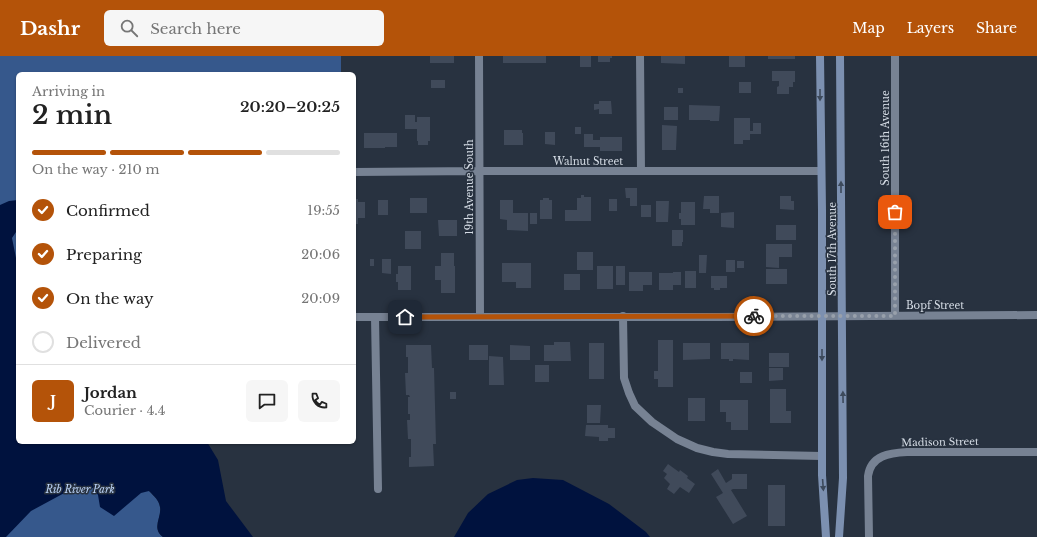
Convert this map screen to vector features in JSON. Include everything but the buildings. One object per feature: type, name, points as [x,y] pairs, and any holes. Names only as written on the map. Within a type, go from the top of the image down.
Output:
[{"type":"main road","name":"South 17th Avenue","points":[[820,56],[822,210],[822,475],[826,537]]},
{"type":"main road","name":"South 17th Avenue","points":[[838,537],[843,478],[840,56]]},
{"type":"street","name":"19th Avenue South","points":[[479,56],[480,317]]},
{"type":"street","points":[[640,56],[641,171]]},
{"type":"street","name":"South 16th Avenue","points":[[895,56],[895,316]]},
{"type":"street","name":"Walnut Street","points":[[356,172],[821,171]]},
{"type":"street","name":"Bopf Street","points":[[356,317],[1037,315]]},
{"type":"street","points":[[623,316],[624,378],[635,406],[652,422],[677,439],[698,448],[713,452],[728,454],[822,456]]},
{"type":"street","points":[[375,317],[378,489]]},
{"type":"street","name":"Madison Street","points":[[870,537],[868,476],[869,469],[880,457],[895,453],[907,452],[1037,452]]},
{"type":"green space","name":"Rib River Park","points":[[0,56],[341,56],[341,72],[16,72],[16,444],[23,444],[149,491],[159,502],[160,511],[157,526],[163,537],[0,537]]},
{"type":"shaded area","name":"Rib River Park","points":[[16,200],[16,232],[12,238],[16,258],[16,444],[208,444],[218,460],[226,501],[253,537],[163,537],[157,526],[160,511],[159,502],[149,491],[141,493],[114,516],[100,507],[98,495],[93,488],[68,491],[31,511],[6,537],[0,537],[0,205],[9,201]]},
{"type":"shaded area","points":[[533,478],[563,480],[609,504],[646,532],[650,537],[454,537],[468,513],[488,494],[517,480]]},
{"type":"way so far","points":[[754,316],[895,316],[895,212]]},
{"type":"route","points":[[405,317],[754,316]]}]
